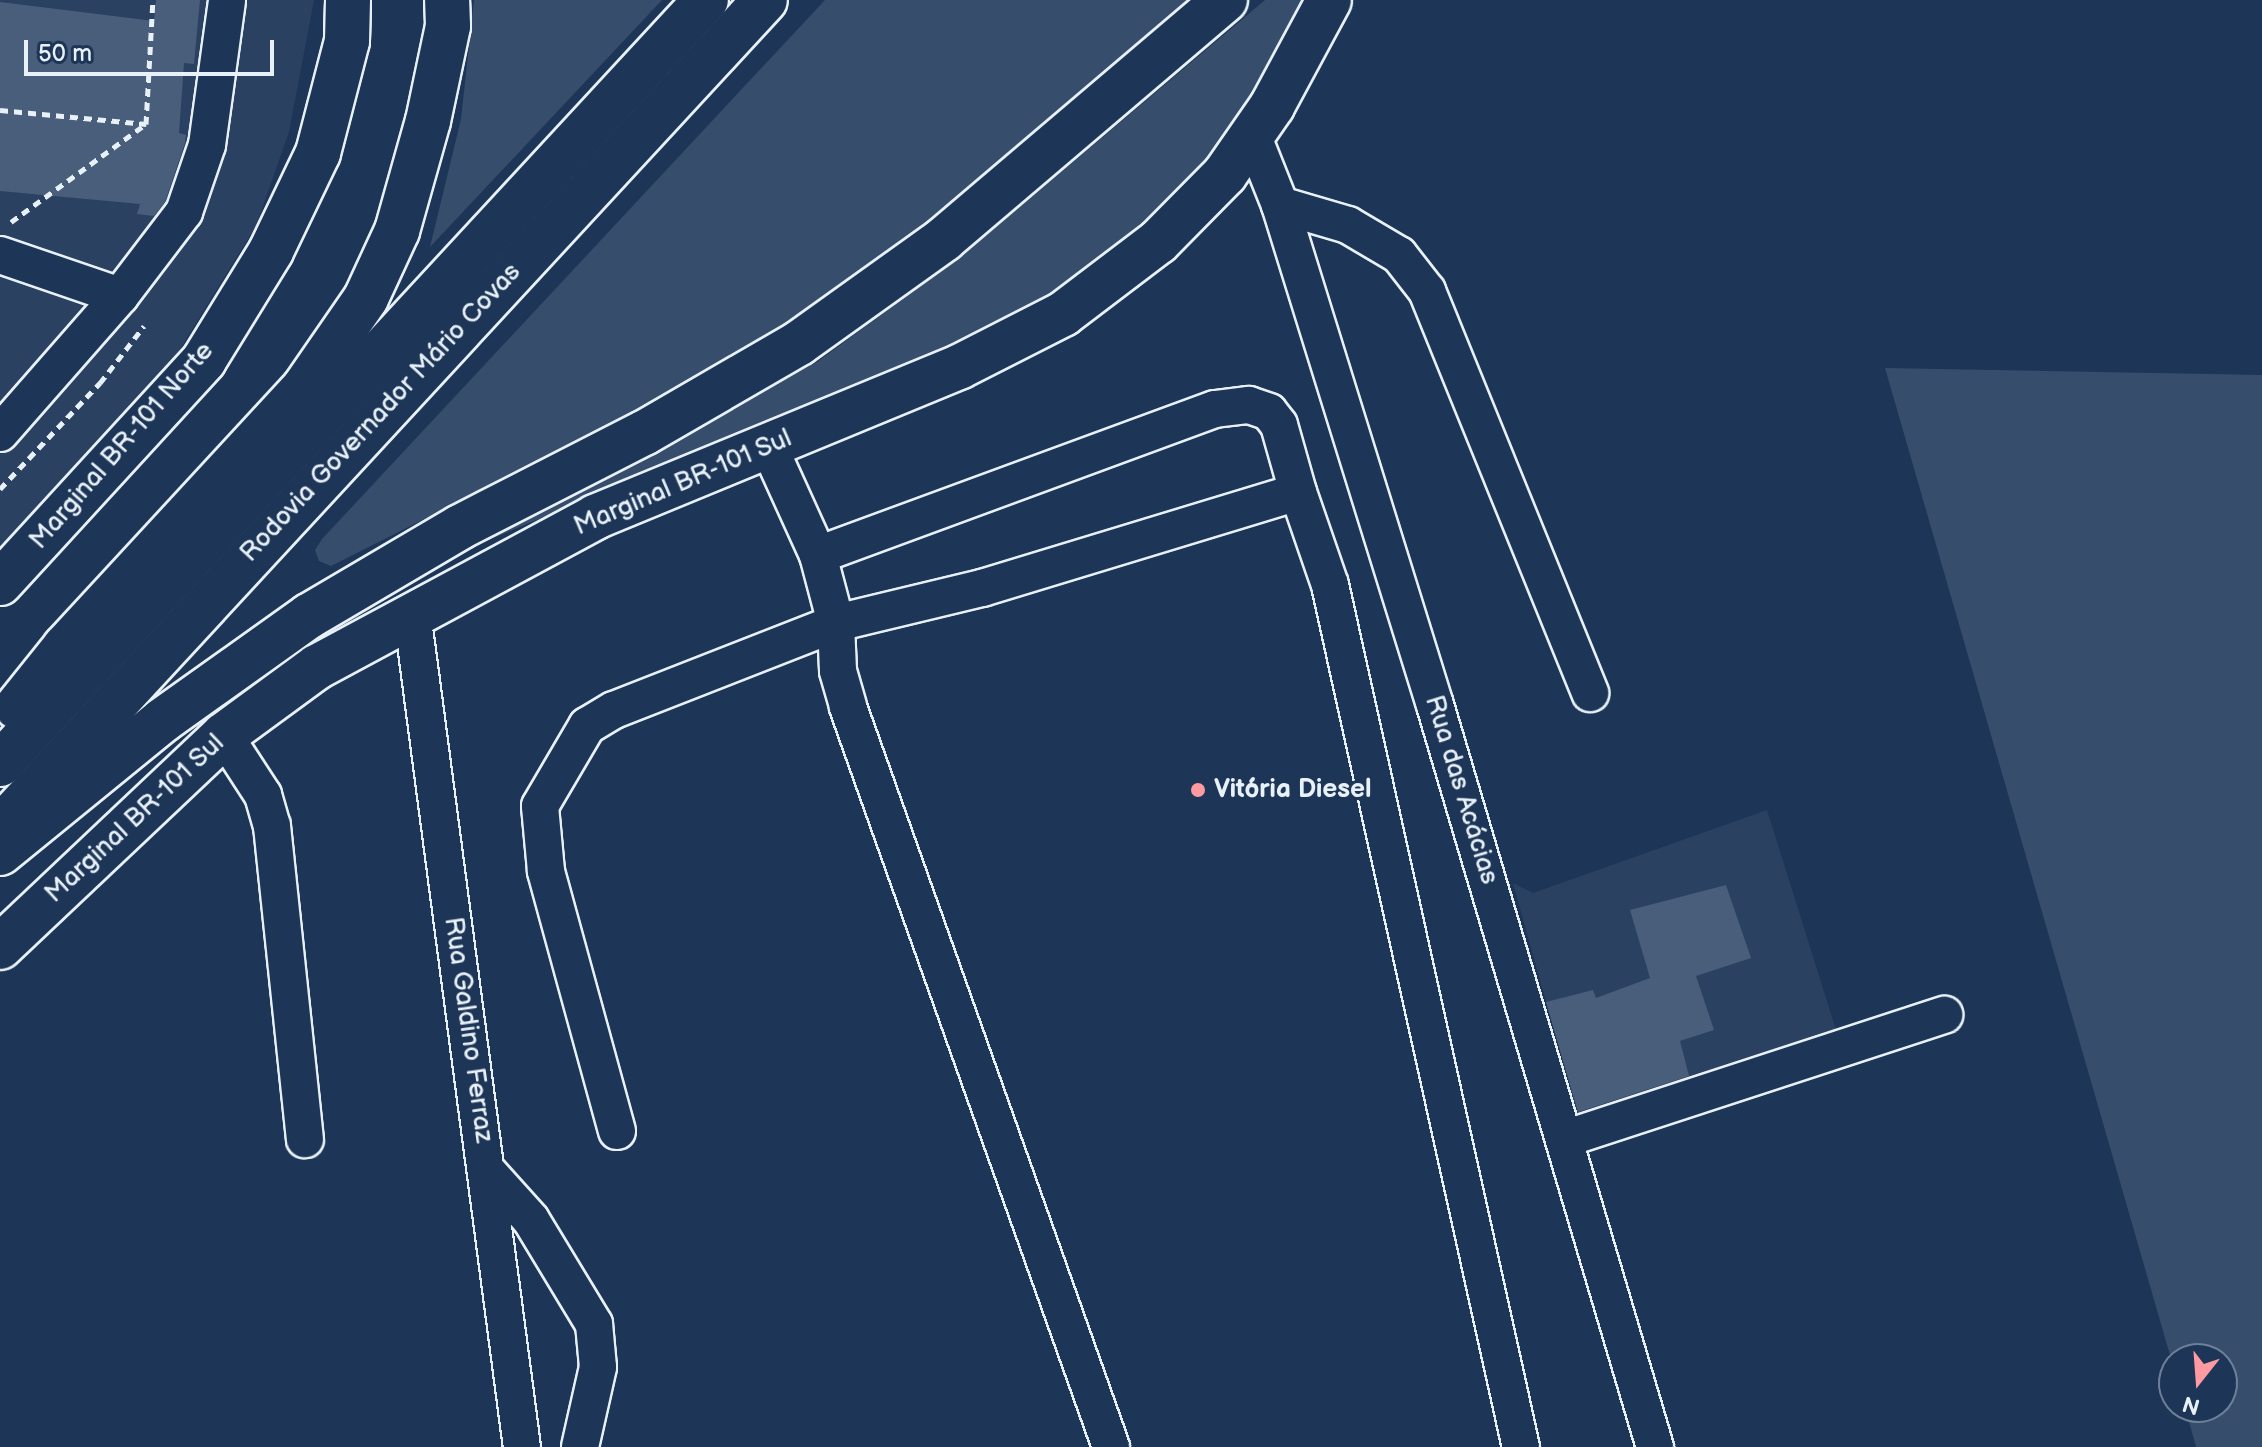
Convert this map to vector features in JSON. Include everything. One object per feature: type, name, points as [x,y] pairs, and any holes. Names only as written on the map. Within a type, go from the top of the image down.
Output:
[{"type":"main road","points":[[0,729],[65,647],[304,388],[366,298],[397,231],[428,121],[448,26],[447,0]]},
{"type":"main road","name":"Rodovia Governador Mário Covas","points":[[0,764],[706,0]]},
{"type":"main road","name":"Rodovia Governador Mário Covas","points":[[0,829],[765,0]]},
{"type":"main road","points":[[0,853],[163,720],[309,616],[460,527],[644,433],[799,343],[944,239],[1225,0]]},
{"type":"main road","name":"Marginal BR-101 Sul","points":[[0,947],[224,735],[317,667],[412,613],[595,517],[959,367],[1063,314],[1158,242],[1253,137],[1329,0]]},
{"type":"main road","name":"Marginal BR-101 Norte","points":[[0,583],[204,360],[271,251],[318,153],[348,20]]},
{"type":"street","points":[[0,433],[120,296],[184,212],[207,145],[227,0]]},
{"type":"street","name":"Rua das Acácias","points":[[1253,137],[1280,205],[1567,1138],[1655,1447]]},
{"type":"street","points":[[1280,205],[1348,225],[1399,255],[1427,291],[1590,693]]},
{"type":"street","points":[[0,255],[120,296]]},
{"type":"street","points":[[818,555],[1215,409],[1249,405],[1269,412],[1279,425],[1330,585],[1521,1447]]},
{"type":"street","points":[[769,447],[818,555],[836,623],[838,671],[848,707],[1111,1447]]},
{"type":"street","points":[[617,1131],[546,871],[540,806],[587,726],[836,623],[982,588],[1298,492]]},
{"type":"street","name":"Rua Galdino Ferraz","points":[[412,613],[522,1447]]},
{"type":"street","points":[[224,735],[263,795],[272,826],[305,1139]]},
{"type":"street","points":[[1567,1138],[1944,1015]]},
{"type":"street","points":[[488,1172],[531,1220],[594,1324],[598,1367],[580,1447]]},
{"type":"path","points":[[146,124],[153,0]]},
{"type":"path","points":[[0,110],[146,124]]},
{"type":"path","points":[[0,229],[146,124]]},
{"type":"shaded area","points":[[0,0],[314,0],[289,132],[256,226],[169,367],[0,549]]},
{"type":"shaded area","points":[[474,0],[662,0],[430,247],[461,119]]},
{"type":"shaded area","points":[[825,0],[1193,0],[933,224],[790,324],[633,414],[331,566],[319,561],[315,550],[322,539]]},
{"type":"shaded area","points":[[1265,0],[1304,0],[1257,97],[1216,153],[1144,230],[1053,293],[955,347],[464,550],[817,362],[961,257]]},
{"type":"shaded area","points":[[1885,368],[2262,375],[2262,1447],[2196,1447],[2189,1423],[2238,1423],[2238,1343],[2166,1343]]},
{"type":"shaded area","points":[[1767,810],[1837,1033],[1580,1124],[1513,883],[1533,893]]},
{"type":"building","points":[[156,0],[200,0],[194,64],[184,63],[179,133],[186,135],[185,143],[165,202],[154,216],[137,214],[140,204],[0,191],[0,2],[154,21]]},
{"type":"building","points":[[1726,885],[1751,958],[1696,976],[1714,1030],[1680,1041],[1689,1076],[1578,1112],[1546,1002],[1593,990],[1596,998],[1650,978],[1630,910]]},
{"type":"place","name":"Vitória Diesel","points":[[1198,790]]}]
